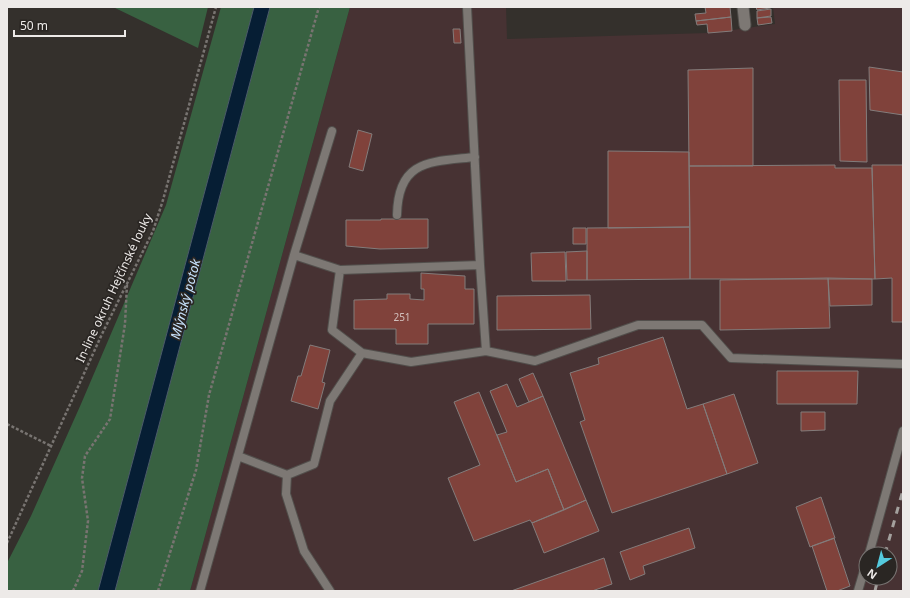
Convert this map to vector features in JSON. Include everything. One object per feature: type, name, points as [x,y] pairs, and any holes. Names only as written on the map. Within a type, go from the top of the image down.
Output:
[{"type":"street","points":[[743,7],[746,25]]},
{"type":"lane","points":[[467,7],[480,265],[486,351]]},
{"type":"lane","points":[[200,591],[294,255],[332,131]]},
{"type":"lane","points":[[397,215],[399,194],[402,186],[412,172],[420,166],[431,162],[475,157]]},
{"type":"lane","points":[[294,255],[340,270],[480,265]]},
{"type":"lane","points":[[340,270],[332,330],[362,353],[411,362],[486,351],[535,361],[638,325],[702,325],[731,358],[903,364]]},
{"type":"lane","points":[[238,456],[287,475],[314,464],[330,401],[362,353]]},
{"type":"lane","points":[[871,546],[903,432]]},
{"type":"lane","points":[[287,475],[286,494],[304,551],[330,591]]},
{"type":"path","name":"In-line okruh Hejčínské louky","points":[[7,543],[102,334],[153,231],[163,200],[216,7]]},
{"type":"path","points":[[158,591],[196,470],[209,395],[319,7]]},
{"type":"path","points":[[73,591],[82,571],[88,521],[82,478],[85,456],[110,419],[125,324],[128,281]]},
{"type":"path","points":[[7,424],[51,446]]},
{"type":"shaded area","points":[[350,7],[506,7],[507,39],[708,33],[733,30],[775,24],[773,7],[903,7],[903,591],[190,591]]},
{"type":"green space","points":[[113,7],[208,7],[198,48]]},
{"type":"green space","points":[[221,7],[254,7],[98,591],[7,591],[7,563],[31,516],[81,404],[166,205]]},
{"type":"green space","points":[[270,7],[350,7],[190,591],[115,591]]},
{"type":"water","name":"Mlýnský potok","points":[[254,7],[270,7],[115,591],[98,591]]},
{"type":"building","points":[[705,7],[730,7],[731,17],[696,21],[695,14],[706,13]]},
{"type":"building","points":[[756,7],[770,7],[770,8],[757,10]]},
{"type":"building","points":[[771,9],[771,16],[757,18],[757,11]]},
{"type":"building","points":[[731,17],[732,31],[708,33],[707,24],[697,25],[696,21]]},
{"type":"building","points":[[771,17],[772,23],[758,25],[757,18]]},
{"type":"building","points":[[453,29],[460,29],[461,43],[454,43]]},
{"type":"building","points":[[869,67],[903,72],[903,115],[870,110]]},
{"type":"building","points":[[753,68],[753,166],[689,166],[688,70]]},
{"type":"building","points":[[839,80],[866,80],[867,162],[840,161]]},
{"type":"building","points":[[358,130],[372,134],[363,171],[349,167]]},
{"type":"building","points":[[608,151],[689,152],[690,227],[608,228]]},
{"type":"building","points":[[835,165],[835,168],[872,168],[875,279],[690,279],[689,166]]},
{"type":"building","points":[[872,165],[903,165],[903,322],[892,322],[892,278],[875,279]]},
{"type":"building","points":[[428,219],[428,248],[380,249],[346,246],[346,220]]},
{"type":"building","points":[[690,227],[690,279],[587,280],[587,228]]},
{"type":"building","points":[[573,228],[586,228],[586,244],[573,244]]},
{"type":"building","points":[[587,251],[587,280],[567,280],[566,252]]},
{"type":"building","points":[[565,252],[566,281],[532,281],[531,253]]},
{"type":"building","points":[[421,273],[465,276],[465,289],[474,289],[474,324],[428,324],[428,344],[396,344],[396,329],[354,329],[354,300],[387,299],[387,294],[410,294],[410,299],[424,300],[424,289],[421,289]]},
{"type":"building","points":[[828,278],[872,279],[872,305],[830,306]]},
{"type":"building","points":[[828,278],[830,328],[720,330],[720,280]]},
{"type":"building","points":[[590,295],[591,329],[497,330],[497,296]]},
{"type":"building","points":[[663,337],[687,409],[703,404],[727,474],[612,513],[580,422],[585,420],[570,373],[599,364],[598,358]]},
{"type":"building","points":[[310,345],[330,350],[322,382],[325,383],[318,409],[291,401],[298,376],[301,376]]},
{"type":"building","points":[[777,371],[858,371],[857,404],[777,404]]},
{"type":"building","points":[[533,373],[543,396],[529,402],[519,379]]},
{"type":"building","points":[[507,384],[517,407],[543,396],[586,500],[564,510],[548,469],[516,482],[497,435],[507,432],[490,391]]},
{"type":"building","points":[[479,392],[516,482],[548,469],[564,510],[532,523],[530,520],[474,541],[448,478],[480,465],[454,402]]},
{"type":"building","points":[[734,394],[758,463],[727,474],[703,404]]},
{"type":"building","points":[[801,412],[825,412],[825,430],[801,431]]},
{"type":"building","points":[[821,497],[835,538],[810,547],[796,507]]},
{"type":"building","points":[[586,500],[599,531],[544,553],[532,523]]},
{"type":"building","points":[[689,528],[695,548],[643,566],[645,574],[630,580],[620,552]]},
{"type":"building","points":[[834,538],[850,586],[837,591],[827,591],[812,546]]},
{"type":"building","points":[[604,558],[612,584],[592,591],[511,591]]},
{"type":"railway","points":[[887,546],[903,490]]},
{"type":"railway","points":[[875,591],[876,586]]}]
